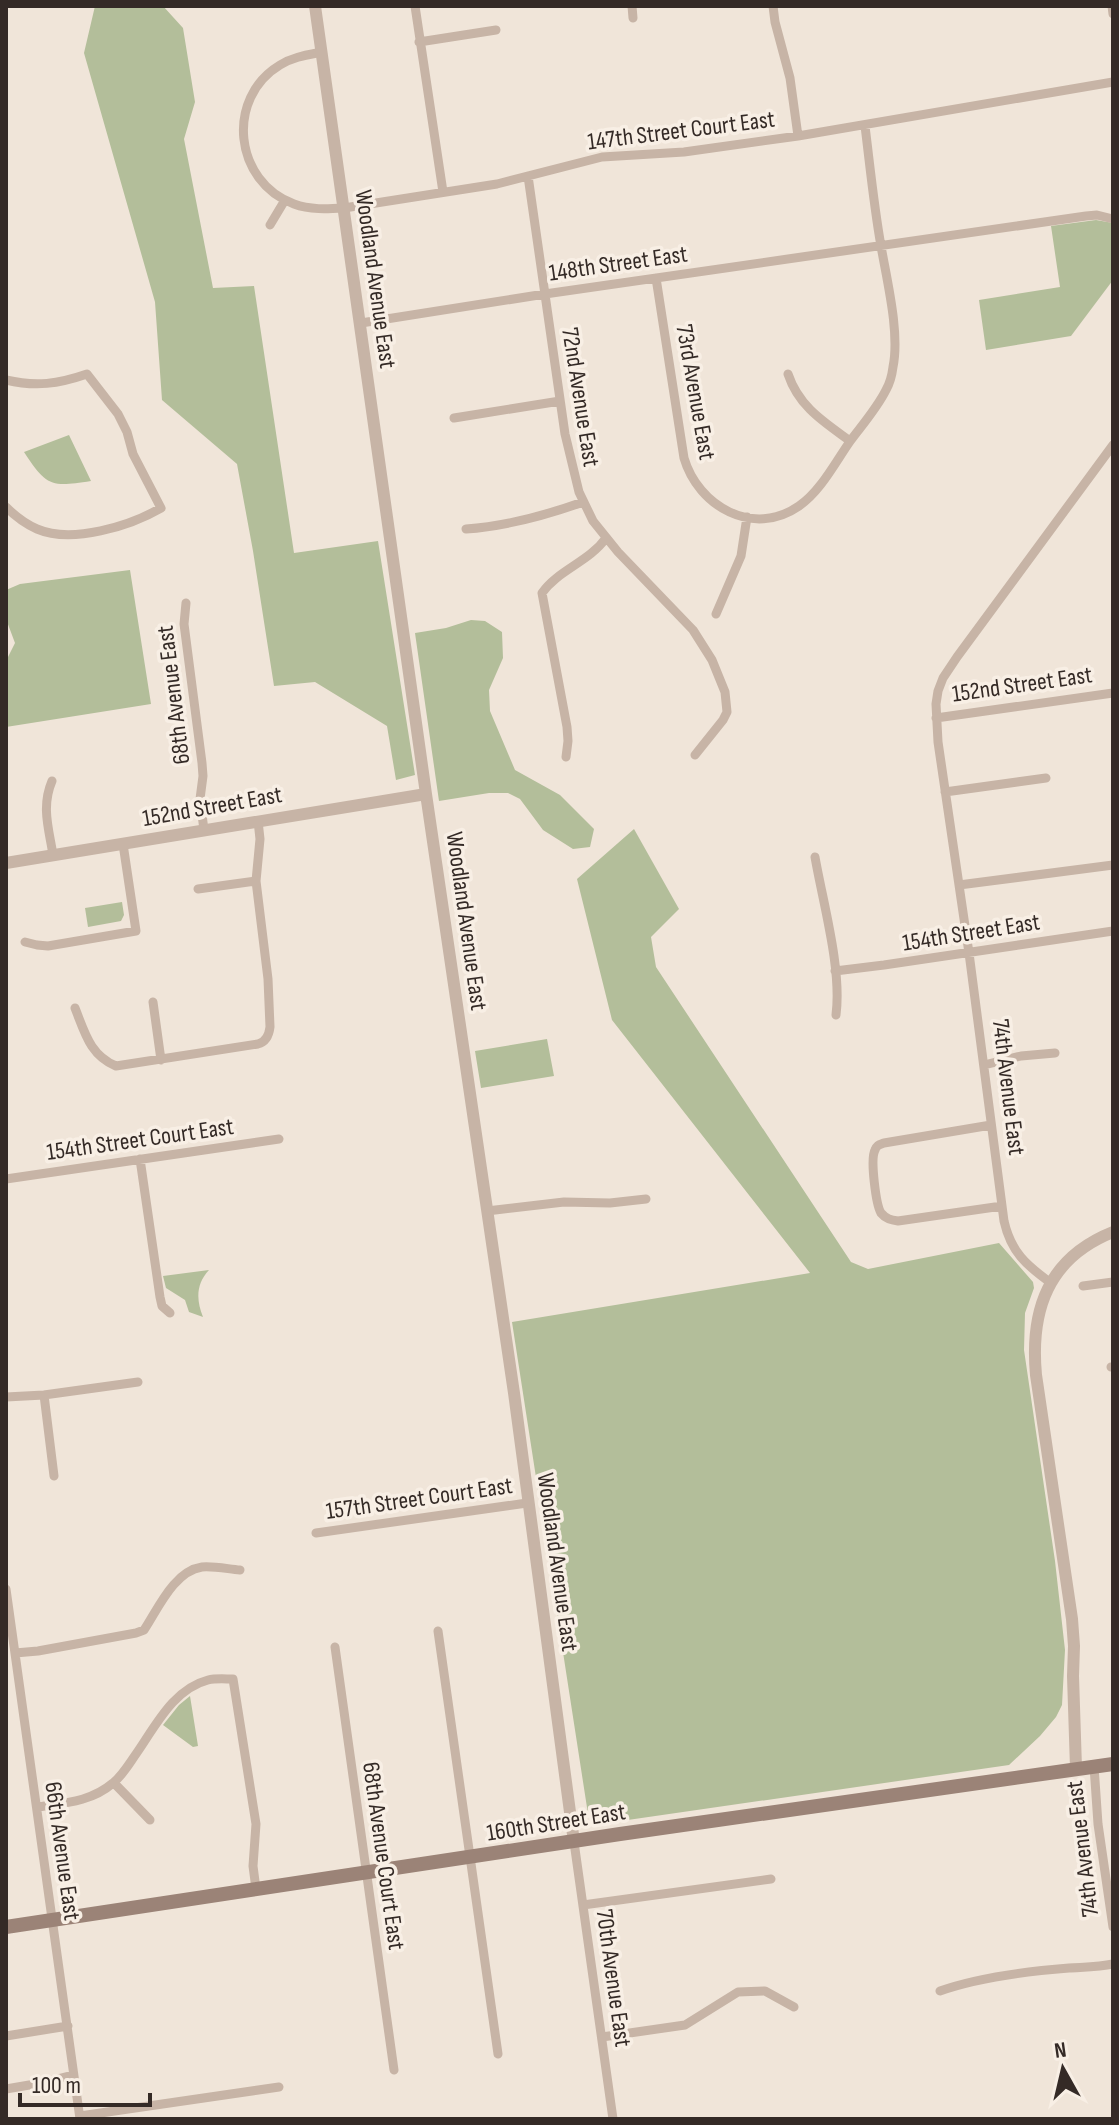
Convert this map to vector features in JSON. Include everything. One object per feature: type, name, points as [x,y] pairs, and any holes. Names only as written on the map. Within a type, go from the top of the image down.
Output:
[{"type":"main road","name":"160th Street East","points":[[6,1927],[1113,1764]]},
{"type":"street","name":"Woodland Avenue East","points":[[315,6],[514,1393],[574,1842]]},
{"type":"street","points":[[415,6],[443,192]]},
{"type":"street","points":[[632,6],[633,18]]},
{"type":"street","points":[[773,6],[790,78],[798,136]]},
{"type":"street","points":[[1112,6],[1113,14]]},
{"type":"street","points":[[419,42],[496,30]]},
{"type":"street","points":[[270,225],[285,200],[273,193],[250,165],[243,141],[244,115],[262,80],[283,63],[322,52]]},
{"type":"street","name":"147th Street Court East","points":[[285,200],[310,208],[344,208],[497,184],[602,157],[684,152],[798,136],[1113,82]]},
{"type":"street","points":[[788,374],[804,406],[850,441],[882,397],[891,376],[894,362],[893,323],[865,126]]},
{"type":"street","name":"72nd Avenue East","points":[[528,176],[560,401],[571,466],[583,502],[604,540],[693,630],[722,680],[727,712],[695,755]]},
{"type":"street","name":"148th Street East","points":[[361,323],[1086,216],[1113,219]]},
{"type":"street","name":"73rd Avenue East","points":[[656,278],[684,458],[692,480],[708,499],[723,509],[747,517],[784,514],[802,505],[850,441]]},
{"type":"street","points":[[6,380],[33,385],[67,381],[87,374],[118,414],[133,454],[161,508],[124,526],[66,535],[51,534],[28,524],[6,507]]},
{"type":"street","points":[[454,418],[560,401]]},
{"type":"street","name":"74th Avenue East","points":[[1076,1768],[1072,1619],[1034,1351],[1038,1313],[1051,1283],[1028,1267],[1014,1248],[1006,1229],[945,792],[936,704],[943,678],[1113,445]]},
{"type":"street","points":[[466,529],[526,521],[583,502]]},
{"type":"street","points":[[716,614],[741,556],[747,517]]},
{"type":"street","points":[[566,757],[567,727],[542,593],[553,581],[592,555],[604,540]]},
{"type":"street","name":"68th Avenue East","points":[[186,603],[184,624],[202,763],[200,799],[204,830]]},
{"type":"street","name":"152nd Street East","points":[[936,718],[1113,693]]},
{"type":"street","points":[[945,792],[1046,778]]},
{"type":"street","points":[[52,781],[45,807],[53,855]]},
{"type":"street","name":"152nd Street East","points":[[6,863],[426,794]]},
{"type":"street","points":[[75,1008],[99,1057],[116,1066],[258,1044],[265,1040],[270,1027],[268,979],[256,881],[260,839],[258,821]]},
{"type":"street","points":[[25,942],[48,946],[136,931],[123,844]]},
{"type":"street","points":[[815,857],[835,971],[836,1015]]},
{"type":"street","points":[[959,885],[1113,865]]},
{"type":"street","points":[[198,889],[256,881]]},
{"type":"street","name":"154th Street East","points":[[835,971],[1113,931]]},
{"type":"street","points":[[153,1002],[161,1060]]},
{"type":"street","points":[[984,1065],[1021,1056],[1055,1053]]},
{"type":"street","points":[[991,1125],[880,1145],[875,1149],[872,1160],[879,1210],[885,1217],[909,1220],[1002,1206]]},
{"type":"street","name":"154th Street Court East","points":[[6,1179],[279,1139]]},
{"type":"street","points":[[140,1159],[160,1297],[162,1306],[170,1313]]},
{"type":"street","points":[[487,1211],[564,1202],[610,1203],[646,1199]]},
{"type":"street","points":[[1051,1283],[1076,1254],[1113,1232]]},
{"type":"street","points":[[1083,1286],[1113,1282]]},
{"type":"street","points":[[6,1397],[138,1382]]},
{"type":"street","points":[[44,1395],[54,1476]]},
{"type":"street","name":"157th Street Court East","points":[[316,1533],[527,1503]]},
{"type":"street","points":[[15,1653],[136,1633],[144,1630],[183,1575],[204,1567],[240,1570]]},
{"type":"street","name":"66th Avenue East","points":[[6,1589],[80,2118]]},
{"type":"street","points":[[438,1631],[498,2054]]},
{"type":"street","name":"68th Avenue Court East","points":[[335,1647],[394,2070]]},
{"type":"street","points":[[37,1807],[96,1795],[114,1783],[182,1694],[211,1679],[233,1679],[256,1824],[253,1866],[256,1889]]},
{"type":"street","name":"74th Avenue East","points":[[1094,1766],[1098,1824],[1113,1927]]},
{"type":"street","points":[[114,1783],[150,1820]]},
{"type":"street","name":"70th Avenue East","points":[[574,1842],[613,2119]]},
{"type":"street","points":[[583,1905],[771,1879]]},
{"type":"street","points":[[940,1991],[985,1980],[1113,1964]]},
{"type":"street","points":[[602,2037],[685,2025],[738,1992],[765,1991],[794,2007]]},
{"type":"street","points":[[6,2036],[68,2026]]},
{"type":"street","points":[[6,2089],[73,2075]]},
{"type":"street","points":[[80,2118],[279,2087]]},
{"type":"green space","points":[[95,6],[163,6],[183,28],[195,102],[184,139],[213,288],[254,286],[294,553],[378,541],[415,775],[396,780],[387,726],[315,682],[274,686],[237,464],[162,400],[155,302],[84,53]]},
{"type":"green space","points":[[1096,220],[1113,223],[1113,280],[1071,336],[986,350],[979,300],[1060,287],[1051,226]]},
{"type":"green space","points":[[69,435],[91,481],[51,482],[24,452]]},
{"type":"green space","points":[[130,570],[151,704],[6,727],[6,661],[15,643],[6,619],[6,590],[20,584]]},
{"type":"green space","points":[[471,620],[485,621],[502,632],[503,658],[489,690],[490,711],[515,770],[560,795],[594,829],[590,847],[573,849],[543,830],[520,799],[508,793],[439,801],[415,633]]},
{"type":"green space","points":[[634,829],[679,909],[651,937],[656,967],[851,1262],[868,1269],[999,1243],[1033,1282],[1034,1288],[1025,1313],[1024,1350],[1065,1650],[1062,1705],[1040,1736],[1009,1765],[607,1823],[595,1822],[588,1814],[512,1322],[810,1273],[612,1020],[577,879]]},
{"type":"green space","points":[[122,902],[124,915],[121,921],[88,927],[85,908]]},
{"type":"green space","points":[[547,1039],[554,1076],[481,1088],[475,1051]]},
{"type":"green space","points":[[209,1270],[198,1292],[203,1317],[189,1312],[185,1300],[166,1288],[163,1276]]},
{"type":"green space","points":[[190,1696],[198,1746],[193,1747],[163,1725]]}]
